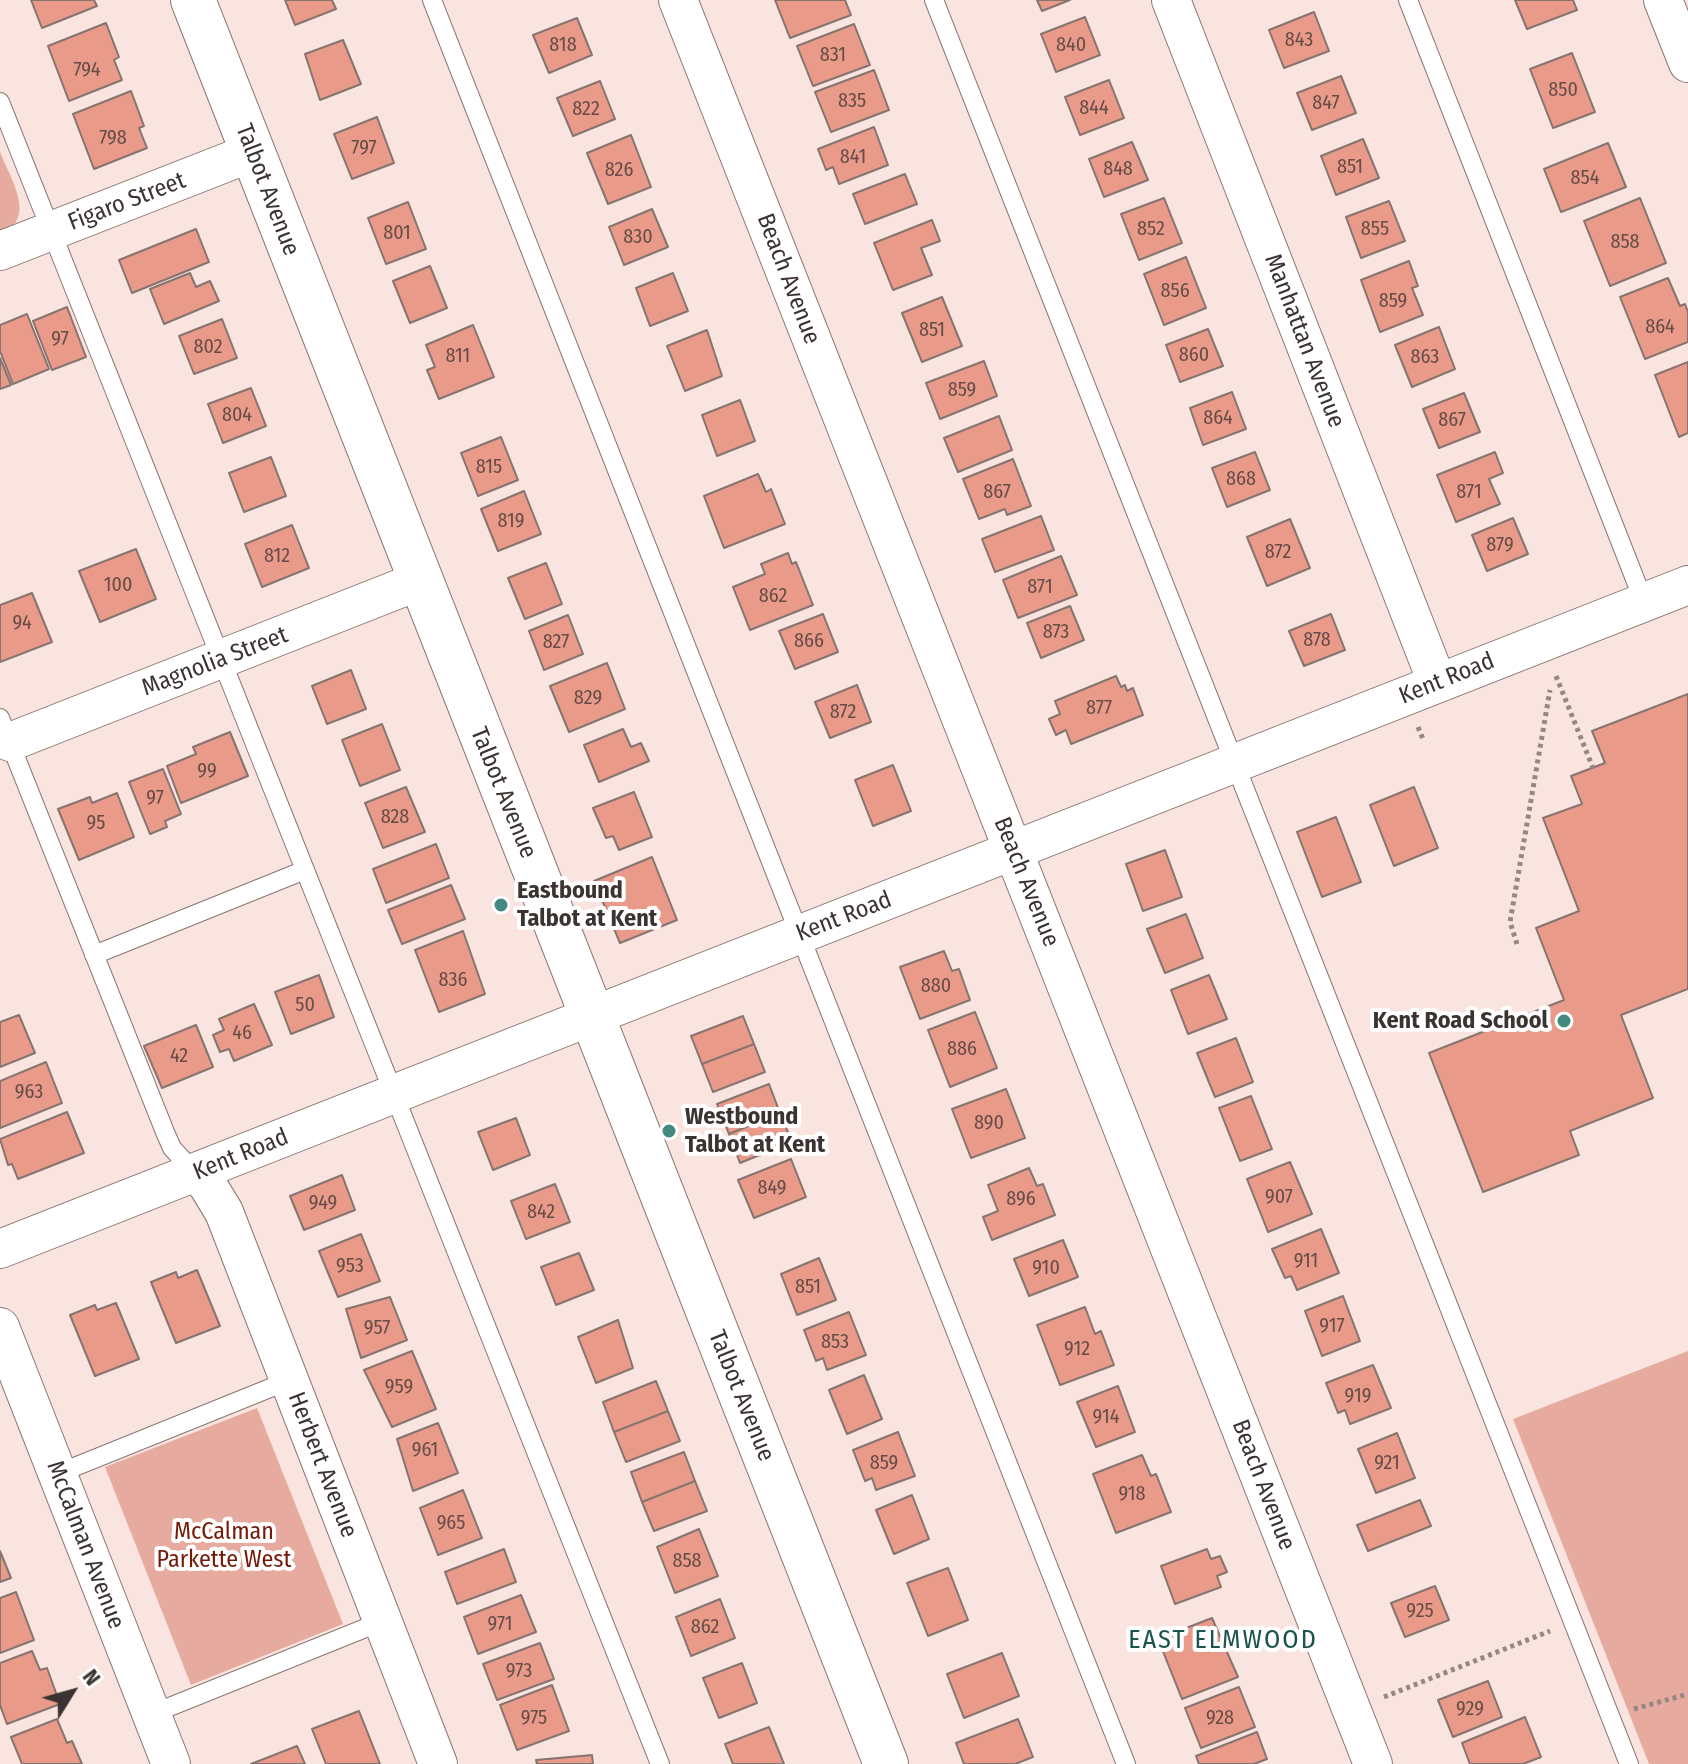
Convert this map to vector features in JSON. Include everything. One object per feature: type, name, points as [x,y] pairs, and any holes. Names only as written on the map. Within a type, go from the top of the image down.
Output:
[{"type":"street","name":"Talbot Avenue","points":[[193,0],[886,1764]]},
{"type":"street","name":"Beach Avenue","points":[[678,0],[1373,1764]]},
{"type":"street","name":"Manhattan Avenue","points":[[1171,0],[1437,682]]},
{"type":"street","points":[[1663,0],[1688,63]]},
{"type":"street","name":"Figaro Street","points":[[0,251],[253,152]]},
{"type":"street","name":"Magnolia Street","points":[[5,730],[222,660],[419,581]]},
{"type":"street","name":"Kent Road","points":[[0,1249],[1688,585]]},
{"type":"street","name":"Herbert Avenue","points":[[195,1173],[207,1184],[224,1212],[438,1764]]},
{"type":"street","name":"McCalman Avenue","points":[[0,1327],[171,1764]]},
{"type":"lane","points":[[432,0],[1126,1764]]},
{"type":"lane","points":[[934,0],[1629,1764]]},
{"type":"lane","points":[[1408,0],[1644,602]]},
{"type":"lane","points":[[0,102],[141,448],[222,660],[660,1764]]},
{"type":"lane","points":[[5,730],[168,1140],[195,1173]]},
{"type":"lane","points":[[94,955],[305,870]]},
{"type":"lane","points":[[57,1474],[290,1380]]},
{"type":"lane","points":[[152,1714],[383,1621]]},
{"type":"path","points":[[1542,641],[1593,768]]},
{"type":"path","points":[[1517,944],[1510,922],[1550,690]]},
{"type":"path","points":[[1352,1711],[1573,1622]]},
{"type":"path","points":[[1610,1717],[1688,1694]]},
{"type":"green space","points":[[0,152],[15,186],[20,209],[18,219],[0,234]]},
{"type":"green space","points":[[1688,1351],[1688,1764],[1649,1764],[1513,1419]]},
{"type":"green space","name":"McCalman Parkette West","points":[[257,1408],[343,1624],[191,1685],[105,1467]]},
{"type":"building","points":[[31,0],[94,0],[97,6],[42,28]]},
{"type":"building","points":[[285,0],[332,0],[336,9],[295,25]]},
{"type":"building","points":[[775,0],[845,0],[851,15],[790,38]]},
{"type":"building","points":[[1037,0],[1070,0],[1042,11]]},
{"type":"building","points":[[1515,0],[1573,0],[1577,10],[1527,29]]},
{"type":"building","points":[[1314,12],[1329,51],[1284,68],[1269,30]]},
{"type":"building","points":[[1085,17],[1100,55],[1056,72],[1041,34]]},
{"type":"building","points":[[577,18],[592,55],[549,73],[533,35]]},
{"type":"building","points":[[106,23],[119,57],[114,60],[122,80],[69,101],[48,46]]},
{"type":"building","points":[[854,24],[870,65],[813,86],[797,46]]},
{"type":"building","points":[[343,40],[361,84],[320,100],[305,54]]},
{"type":"building","points":[[1572,53],[1595,112],[1553,128],[1530,69]]},
{"type":"building","points":[[874,70],[889,110],[831,132],[815,92]]},
{"type":"building","points":[[1341,76],[1356,113],[1312,130],[1297,93]]},
{"type":"building","points":[[1109,80],[1124,118],[1080,135],[1065,97]]},
{"type":"building","points":[[600,81],[615,119],[573,136],[557,98]]},
{"type":"building","points":[[131,91],[144,126],[139,128],[147,148],[94,169],[73,114]]},
{"type":"building","points":[[377,117],[394,163],[352,179],[334,134]]},
{"type":"building","points":[[874,127],[888,165],[839,184],[833,167],[826,170],[818,149]]},
{"type":"building","points":[[631,135],[651,187],[608,204],[587,153]]},
{"type":"building","points":[[1363,139],[1379,178],[1336,195],[1321,156]]},
{"type":"building","points":[[1132,142],[1148,180],[1104,197],[1089,159]]},
{"type":"building","points":[[1608,143],[1626,187],[1561,212],[1544,169]]},
{"type":"building","points":[[905,174],[917,204],[865,224],[853,194]]},
{"type":"building","points":[[1164,198],[1182,243],[1139,260],[1121,214]]},
{"type":"building","points":[[1640,198],[1666,263],[1610,286],[1584,221]]},
{"type":"building","points":[[1389,201],[1405,241],[1361,258],[1346,217]]},
{"type":"building","points":[[408,202],[426,249],[386,264],[368,218]]},
{"type":"building","points":[[652,209],[668,247],[624,265],[609,227]]},
{"type":"building","points":[[932,220],[940,241],[921,248],[932,275],[893,290],[874,243]]},
{"type":"building","points":[[196,229],[209,262],[132,293],[119,260]]},
{"type":"building","points":[[1186,257],[1206,308],[1164,325],[1144,274]]},
{"type":"building","points":[[1409,261],[1418,286],[1412,288],[1423,315],[1380,332],[1361,280]]},
{"type":"building","points":[[430,266],[447,308],[410,323],[393,281]]},
{"type":"building","points":[[190,273],[196,287],[210,281],[219,301],[164,324],[150,289]]},
{"type":"building","points":[[673,273],[688,311],[650,326],[636,288]]},
{"type":"building","points":[[1668,278],[1680,306],[1685,304],[1688,312],[1688,342],[1645,359],[1620,297]]},
{"type":"building","points":[[942,297],[962,346],[922,362],[902,313]]},
{"type":"building","points":[[67,307],[86,357],[52,370],[33,321]]},
{"type":"building","points":[[27,314],[49,369],[13,384],[0,351],[0,325]]},
{"type":"building","points":[[222,319],[237,358],[194,374],[179,336]]},
{"type":"building","points":[[473,325],[494,377],[439,399],[427,370],[435,367],[426,345]]},
{"type":"building","points":[[1439,327],[1455,369],[1412,387],[1395,345]]},
{"type":"building","points":[[1208,329],[1223,366],[1180,382],[1166,345]]},
{"type":"building","points":[[707,330],[722,376],[685,391],[667,346]]},
{"type":"building","points":[[0,358],[11,385],[0,389]]},
{"type":"building","points":[[984,361],[997,396],[940,419],[926,383]]},
{"type":"building","points":[[1688,362],[1688,433],[1679,437],[1655,375]]},
{"type":"building","points":[[251,388],[266,426],[223,443],[208,404]]},
{"type":"building","points":[[1232,392],[1246,429],[1203,445],[1190,408]]},
{"type":"building","points":[[1464,393],[1480,432],[1439,448],[1423,409]]},
{"type":"building","points":[[740,400],[755,441],[717,456],[702,415]]},
{"type":"building","points":[[999,416],[1012,450],[958,472],[944,438]]},
{"type":"building","points":[[501,437],[518,480],[478,496],[461,453]]},
{"type":"building","points":[[1255,452],[1270,490],[1227,507],[1212,468]]},
{"type":"building","points":[[1495,452],[1503,473],[1489,479],[1500,504],[1456,522],[1437,475]]},
{"type":"building","points":[[271,457],[286,496],[244,512],[229,473]]},
{"type":"building","points":[[1013,459],[1031,506],[1007,515],[1005,509],[979,519],[963,479]]},
{"type":"building","points":[[758,474],[766,492],[771,489],[785,524],[724,548],[704,496]]},
{"type":"building","points":[[524,491],[541,534],[498,551],[481,509]]},
{"type":"building","points":[[1041,516],[1054,550],[995,572],[982,539]]},
{"type":"building","points":[[1513,518],[1528,554],[1487,571],[1472,535]]},
{"type":"building","points":[[1290,519],[1310,568],[1267,586],[1247,537]]},
{"type":"building","points":[[292,525],[309,568],[262,587],[245,544]]},
{"type":"building","points":[[136,549],[156,599],[100,622],[79,571]]},
{"type":"building","points":[[788,553],[792,564],[796,562],[813,605],[750,630],[733,587],[765,574],[761,564]]},
{"type":"building","points":[[1061,556],[1077,595],[1018,618],[1003,580]]},
{"type":"building","points":[[546,563],[562,604],[525,619],[508,578]]},
{"type":"building","points":[[32,593],[52,642],[0,662],[0,605]]},
{"type":"building","points":[[1070,606],[1084,640],[1041,658],[1027,623]]},
{"type":"building","points":[[823,614],[838,652],[795,669],[779,631]]},
{"type":"building","points":[[1331,614],[1345,650],[1304,666],[1289,631]]},
{"type":"building","points":[[568,615],[583,654],[544,670],[529,631]]},
{"type":"building","points":[[607,663],[625,709],[569,732],[550,686]]},
{"type":"building","points":[[351,670],[366,709],[327,724],[312,686]]},
{"type":"building","points":[[1116,676],[1121,687],[1125,685],[1127,691],[1133,688],[1143,715],[1071,744],[1066,730],[1056,735],[1049,719],[1060,714],[1055,701]]},
{"type":"building","points":[[857,685],[871,722],[830,738],[815,702]]},
{"type":"building","points":[[1688,694],[1688,989],[1621,1015],[1653,1098],[1570,1131],[1579,1155],[1483,1192],[1429,1053],[1564,1000],[1536,928],[1579,911],[1543,818],[1582,804],[1571,776],[1605,763],[1592,731]]},
{"type":"building","points":[[382,724],[400,770],[360,786],[342,740]]},
{"type":"building","points":[[623,729],[631,747],[641,743],[649,761],[599,782],[584,745]]},
{"type":"building","points":[[230,732],[248,776],[181,803],[167,766],[196,754],[193,747]]},
{"type":"building","points":[[893,765],[911,811],[873,826],[855,780]]},
{"type":"building","points":[[163,769],[181,814],[165,821],[167,827],[150,834],[129,782]]},
{"type":"building","points":[[406,787],[425,832],[383,848],[365,803]]},
{"type":"building","points":[[1414,787],[1438,848],[1394,866],[1370,805]]},
{"type":"building","points":[[634,792],[652,837],[619,850],[613,836],[606,838],[593,808]]},
{"type":"building","points":[[117,793],[134,837],[79,860],[58,809],[90,797],[92,803]]},
{"type":"building","points":[[1336,817],[1361,882],[1322,897],[1297,832]]},
{"type":"building","points":[[436,844],[449,878],[386,903],[373,869]]},
{"type":"building","points":[[1165,850],[1182,897],[1143,911],[1126,864]]},
{"type":"building","points":[[652,857],[677,920],[620,943],[594,881]]},
{"type":"building","points":[[451,885],[465,919],[402,944],[388,910]]},
{"type":"building","points":[[1186,914],[1203,958],[1165,973],[1147,929]]},
{"type":"building","points":[[463,931],[485,994],[439,1012],[415,950]]},
{"type":"building","points":[[944,951],[952,971],[959,969],[970,1000],[920,1019],[900,967]]},
{"type":"building","points":[[319,975],[334,1017],[291,1034],[275,992]]},
{"type":"building","points":[[1209,975],[1227,1019],[1188,1034],[1171,990]]},
{"type":"building","points":[[254,1004],[272,1045],[234,1061],[229,1049],[220,1052],[213,1035],[224,1030],[219,1019]]},
{"type":"building","points":[[975,1012],[997,1068],[950,1087],[928,1030]]},
{"type":"building","points":[[19,1015],[35,1053],[0,1067],[0,1022]]},
{"type":"building","points":[[743,1016],[754,1044],[702,1064],[691,1036]]},
{"type":"building","points":[[196,1025],[213,1067],[162,1088],[144,1046]]},
{"type":"building","points":[[1236,1038],[1253,1082],[1215,1097],[1197,1053]]},
{"type":"building","points":[[754,1044],[765,1072],[713,1092],[702,1064]]},
{"type":"building","points":[[46,1062],[62,1103],[0,1128],[0,1081]]},
{"type":"building","points":[[769,1084],[780,1113],[729,1134],[717,1104]]},
{"type":"building","points":[[1006,1089],[1025,1138],[971,1158],[952,1109]]},
{"type":"building","points":[[1251,1096],[1272,1149],[1240,1161],[1219,1108]]},
{"type":"building","points":[[67,1112],[84,1153],[18,1179],[12,1164],[8,1165],[0,1139]]},
{"type":"building","points":[[780,1113],[792,1142],[740,1163],[729,1134]]},
{"type":"building","points":[[516,1118],[530,1155],[493,1170],[478,1132]]},
{"type":"building","points":[[791,1159],[806,1197],[754,1218],[738,1180]]},
{"type":"building","points":[[1290,1162],[1312,1214],[1268,1232],[1247,1179]]},
{"type":"building","points":[[1029,1168],[1037,1186],[1043,1184],[1055,1215],[992,1240],[983,1217],[998,1211],[988,1185]]},
{"type":"building","points":[[342,1175],[355,1210],[304,1230],[290,1196]]},
{"type":"building","points":[[555,1184],[570,1222],[526,1239],[511,1201]]},
{"type":"building","points":[[1321,1229],[1339,1273],[1297,1290],[1291,1276],[1285,1278],[1272,1249]]},
{"type":"building","points":[[361,1234],[380,1281],[338,1297],[319,1251]]},
{"type":"building","points":[[1063,1240],[1078,1277],[1029,1296],[1014,1259]]},
{"type":"building","points":[[579,1253],[594,1290],[556,1305],[541,1267]]},
{"type":"building","points":[[819,1258],[836,1300],[797,1315],[781,1274]]},
{"type":"building","points":[[197,1270],[220,1326],[176,1343],[151,1282],[176,1272],[178,1278]]},
{"type":"building","points":[[1343,1296],[1360,1341],[1322,1356],[1305,1311]]},
{"type":"building","points":[[390,1297],[407,1340],[361,1358],[346,1309]]},
{"type":"building","points":[[116,1303],[139,1359],[95,1376],[70,1315],[95,1305],[97,1310]]},
{"type":"building","points":[[1085,1307],[1095,1334],[1101,1331],[1114,1365],[1060,1385],[1037,1325]]},
{"type":"building","points":[[849,1312],[866,1355],[827,1370],[823,1358],[816,1361],[804,1330]]},
{"type":"building","points":[[618,1320],[633,1368],[596,1383],[578,1337]]},
{"type":"building","points":[[412,1351],[436,1409],[392,1427],[364,1370]]},
{"type":"building","points":[[1373,1365],[1391,1408],[1350,1424],[1345,1410],[1338,1413],[1326,1383]]},
{"type":"building","points":[[864,1375],[882,1419],[847,1434],[829,1390]]},
{"type":"building","points":[[656,1381],[668,1411],[614,1432],[603,1402]]},
{"type":"building","points":[[1118,1386],[1135,1432],[1096,1447],[1077,1402]]},
{"type":"building","points":[[668,1411],[680,1441],[626,1462],[614,1432]]},
{"type":"building","points":[[438,1423],[458,1473],[413,1491],[397,1439]]},
{"type":"building","points":[[898,1432],[915,1476],[876,1490],[872,1478],[865,1481],[853,1450]]},
{"type":"building","points":[[1397,1433],[1415,1478],[1376,1493],[1358,1449]]},
{"type":"building","points":[[684,1452],[695,1481],[642,1502],[631,1472]]},
{"type":"building","points":[[1142,1455],[1151,1476],[1156,1474],[1171,1512],[1116,1533],[1093,1474]]},
{"type":"building","points":[[695,1481],[707,1511],[654,1531],[642,1502]]},
{"type":"building","points":[[463,1490],[482,1538],[438,1555],[420,1508]]},
{"type":"building","points":[[912,1495],[929,1539],[894,1554],[876,1510]]},
{"type":"building","points":[[1420,1500],[1431,1526],[1368,1551],[1357,1525]]},
{"type":"building","points":[[699,1529],[718,1576],[675,1593],[657,1547]]},
{"type":"building","points":[[504,1549],[516,1582],[457,1604],[445,1572]]},
{"type":"building","points":[[1207,1549],[1211,1559],[1220,1556],[1227,1572],[1217,1576],[1221,1587],[1175,1604],[1161,1566]]},
{"type":"building","points":[[0,1551],[11,1578],[0,1582]]},
{"type":"building","points":[[948,1568],[968,1620],[928,1636],[907,1583]]},
{"type":"building","points":[[1435,1586],[1449,1620],[1405,1637],[1391,1603]]},
{"type":"building","points":[[16,1592],[34,1640],[0,1653],[0,1598]]},
{"type":"building","points":[[521,1595],[536,1632],[478,1654],[464,1617]]},
{"type":"building","points":[[720,1599],[735,1638],[691,1656],[676,1617]]},
{"type":"building","points":[[1212,1618],[1238,1677],[1182,1699],[1158,1639]]},
{"type":"building","points":[[540,1643],[554,1679],[497,1700],[483,1664]]},
{"type":"building","points":[[32,1651],[40,1670],[47,1668],[60,1704],[7,1724],[0,1705],[0,1663]]},
{"type":"building","points":[[1002,1653],[1019,1696],[964,1718],[947,1674]]},
{"type":"building","points":[[742,1663],[757,1703],[719,1718],[703,1678]]},
{"type":"building","points":[[1488,1681],[1502,1717],[1453,1737],[1438,1700]]},
{"type":"building","points":[[552,1685],[569,1731],[517,1750],[500,1705]]},
{"type":"building","points":[[1239,1687],[1255,1727],[1201,1748],[1185,1708]]},
{"type":"building","points":[[359,1711],[380,1764],[326,1764],[312,1729]]},
{"type":"building","points":[[1525,1717],[1541,1757],[1523,1764],[1470,1764],[1462,1743]]},
{"type":"building","points":[[57,1719],[67,1743],[72,1741],[82,1764],[22,1764],[11,1737]]},
{"type":"building","points":[[1018,1719],[1033,1757],[1015,1764],[964,1764],[956,1743]]},
{"type":"building","points":[[769,1727],[784,1764],[733,1764],[725,1744]]},
{"type":"building","points":[[1257,1732],[1267,1759],[1254,1764],[1199,1764],[1196,1756]]},
{"type":"building","points":[[297,1746],[305,1764],[251,1764]]},
{"type":"building","points":[[592,1755],[593,1764],[537,1764],[536,1760]]},
{"type":"place","name":"Eastbound Talbot at Kent","points":[[501,905]]},
{"type":"place","name":"Kent Road School","points":[[1564,1021]]},
{"type":"place","name":"Westbound Talbot at Kent","points":[[669,1131]]},
{"type":"district","name":"EAST ELMWOOD","points":[[1223,1641]]}]
